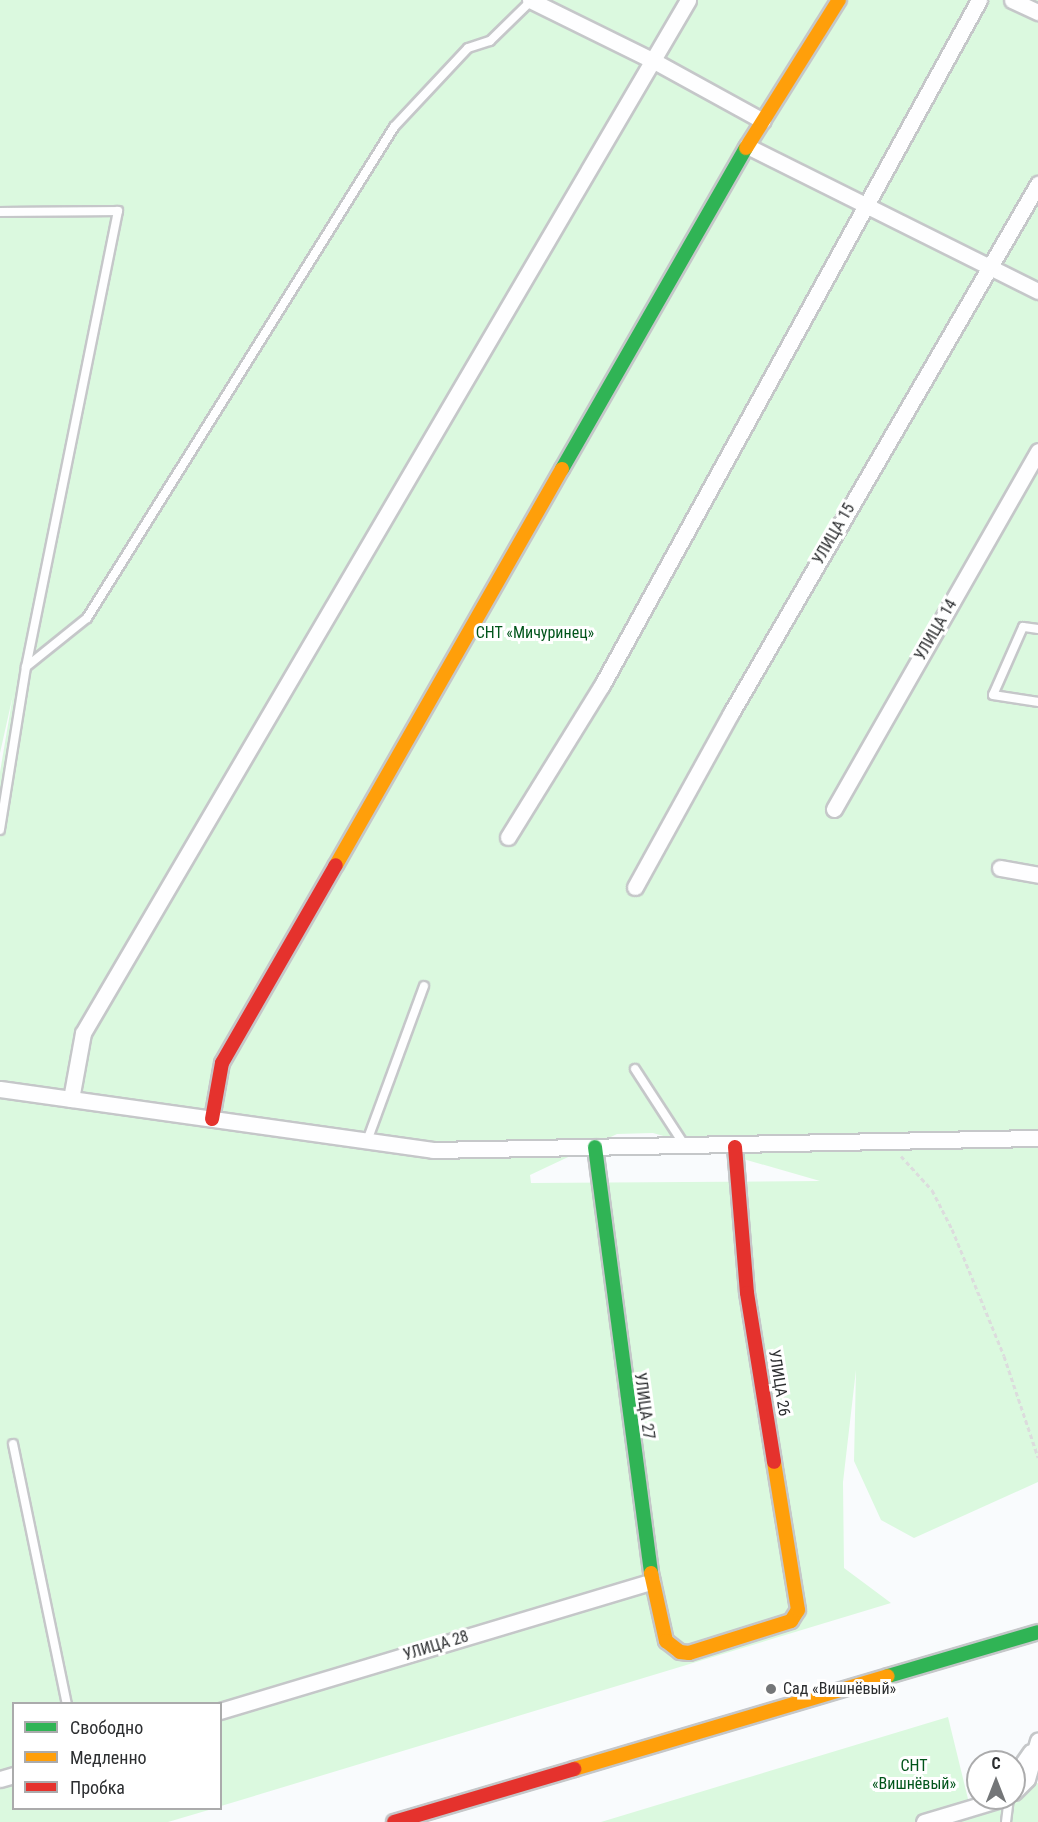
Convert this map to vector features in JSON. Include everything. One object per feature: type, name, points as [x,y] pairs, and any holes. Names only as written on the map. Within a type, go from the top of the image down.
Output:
[{"type":"street","points":[[531,0],[654,61],[763,121]]},
{"type":"street","points":[[71,1099],[83,1034],[688,0]]},
{"type":"street","points":[[212,1119],[222,1063],[747,146],[839,0]]},
{"type":"street","points":[[508,837],[602,685],[980,0]]},
{"type":"street","points":[[1012,0],[1038,12]]},
{"type":"street","points":[[747,146],[865,208],[1038,291]]},
{"type":"street","name":"УЛИЦА 15","points":[[635,887],[988,267],[1038,184]]},
{"type":"street","name":"УЛИЦА 14","points":[[834,809],[1038,451]]},
{"type":"street","points":[[1000,868],[1038,875]]},
{"type":"street","points":[[0,1089],[433,1150],[735,1147],[1038,1138]]},
{"type":"street","name":"УЛИЦА 27","points":[[596,1147],[596,1174],[652,1581],[666,1641],[680,1652],[688,1653]]},
{"type":"street","name":"УЛИЦА 26","points":[[688,1653],[791,1621],[798,1602],[747,1293],[735,1147]]},
{"type":"street","name":"УЛИЦА 28","points":[[222,1710],[652,1581]]},
{"type":"street","points":[[394,1822],[1038,1632]]},
{"type":"street","points":[[1026,1759],[1037,1744]]},
{"type":"street","points":[[1026,1780],[1037,1744]]},
{"type":"street","points":[[924,1822],[966,1809]]},
{"type":"lane","points":[[26,667],[87,618],[394,127],[468,48],[490,41],[531,0]]},
{"type":"lane","points":[[0,213],[118,211],[26,667],[0,830]]},
{"type":"lane","points":[[1038,629],[1023,627],[993,695],[1038,702]]},
{"type":"lane","points":[[367,1141],[424,986]]},
{"type":"lane","points":[[635,1069],[686,1147]]},
{"type":"lane","points":[[13,1444],[67,1702]]},
{"type":"path","points":[[888,1143],[921,1174],[952,1229],[1004,1356],[1038,1457]]},
{"type":"green space","name":"СНТ «Мичуринец»","points":[[0,0],[1038,0],[1038,1482],[914,1538],[881,1520],[854,1461],[856,1370],[843,1482],[844,1568],[891,1603],[222,1806],[222,1702],[12,1702],[12,1810],[209,1810],[168,1822],[0,1822],[0,772],[13,695],[0,753]],"holes":[[[653,1133],[820,1181],[531,1183],[530,1175],[617,1134]]]},
{"type":"green space","name":"СНТ «Вишнёвый»","points":[[948,1717],[966,1791],[966,1810],[1026,1810],[1026,1786],[1038,1783],[1038,1822],[601,1822]]},
{"type":"traffic: fast","points":[[562,469],[746,148]]},
{"type":"traffic: fast","points":[[595,1147],[651,1573]]},
{"type":"traffic: fast","points":[[888,1676],[1038,1632]]},
{"type":"traffic: slow","points":[[746,148],[839,0]]},
{"type":"traffic: slow","points":[[336,865],[562,469]]},
{"type":"traffic: slow","points":[[651,1573],[666,1641],[680,1652],[689,1653],[791,1621],[798,1610],[774,1462]]},
{"type":"traffic: slow","points":[[574,1769],[888,1676]]},
{"type":"traffic: jam","points":[[212,1119],[222,1063],[336,865]]},
{"type":"traffic: jam","points":[[735,1147],[747,1293],[774,1462]]},
{"type":"traffic: jam","points":[[394,1822],[574,1769]]},
{"type":"place","name":"Сад «Вишнёвый»","points":[[771,1689]]}]
